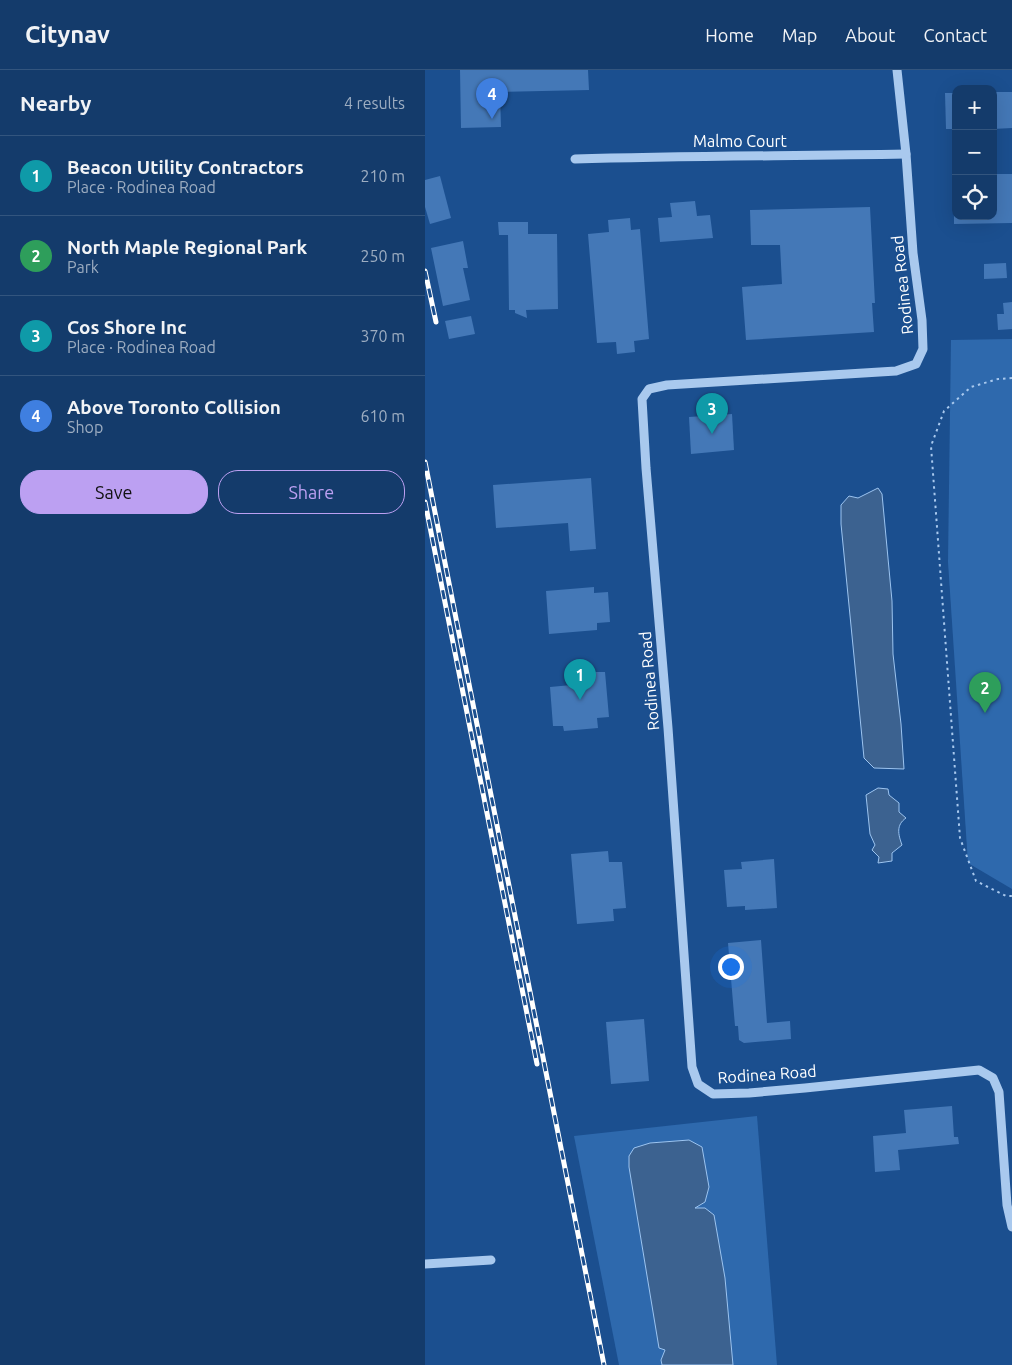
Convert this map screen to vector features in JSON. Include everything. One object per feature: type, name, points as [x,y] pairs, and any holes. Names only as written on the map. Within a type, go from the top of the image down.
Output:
[{"type":"street","name":"Rodinea Road","points":[[897,70],[906,154],[913,253],[922,320],[923,349],[916,364],[896,371],[667,385],[649,389],[642,399],[692,1067],[698,1084],[713,1094],[805,1088],[979,1070],[993,1078],[999,1092],[1007,1206],[1012,1227]]},
{"type":"street","name":"Malmo Court","points":[[575,159],[728,155],[771,157],[906,154]]},
{"type":"street","points":[[425,1264],[491,1260]]},
{"type":"path","points":[[1012,378],[997,379],[971,387],[943,411],[931,446],[960,838],[976,881],[1006,896],[1012,896]]},
{"type":"shaded area","points":[[1012,339],[1012,889],[968,863],[948,562],[951,340]]},
{"type":"shaded area","points":[[878,488],[882,494],[892,601],[893,654],[904,769],[874,768],[864,758],[841,524],[841,505],[849,496],[858,498]]},
{"type":"shaded area","points":[[878,788],[888,789],[889,795],[899,803],[899,812],[906,818],[899,827],[902,845],[892,853],[892,861],[878,863],[879,857],[872,850],[875,845],[870,834],[866,795]]},
{"type":"shaded area","points":[[757,1116],[777,1365],[619,1365],[574,1136]]},
{"type":"shaded area","points":[[689,1140],[702,1147],[709,1187],[705,1202],[695,1208],[705,1208],[714,1215],[725,1278],[733,1365],[662,1365],[661,1360],[665,1350],[659,1348],[629,1167],[629,1156],[634,1148],[650,1143]]},
{"type":"building","points":[[460,70],[588,70],[589,90],[500,92],[501,127],[461,128]]},
{"type":"building","points":[[997,92],[1012,92],[1012,128],[997,129]]},
{"type":"building","points":[[945,93],[952,93],[952,129],[946,129]]},
{"type":"building","points":[[997,174],[1012,174],[1012,223],[954,224],[954,220],[997,220]]},
{"type":"building","points":[[440,176],[451,218],[430,224],[425,207],[425,180]]},
{"type":"building","points":[[695,201],[697,216],[710,215],[713,238],[660,242],[658,218],[672,217],[670,203]]},
{"type":"building","points":[[870,207],[875,303],[872,303],[874,332],[746,340],[742,287],[782,284],[780,245],[751,245],[750,210]]},
{"type":"building","points":[[630,218],[631,230],[640,229],[649,339],[634,341],[635,352],[617,354],[616,342],[597,343],[588,234],[609,232],[608,220]]},
{"type":"building","points":[[498,222],[528,222],[528,234],[557,234],[558,309],[526,310],[527,318],[515,313],[515,310],[509,310],[508,235],[499,235]]},
{"type":"building","points":[[463,241],[468,268],[463,268],[470,300],[443,306],[431,248]]},
{"type":"building","points":[[1006,263],[1007,278],[984,279],[984,264]]},
{"type":"building","points":[[1012,302],[1012,329],[998,330],[997,314],[1004,314],[1003,303]]},
{"type":"building","points":[[471,316],[475,334],[449,339],[445,321]]},
{"type":"building","points":[[732,414],[734,450],[691,454],[689,417]]},
{"type":"building","points":[[591,478],[596,549],[570,551],[568,523],[496,528],[493,485]]},
{"type":"building","points":[[594,587],[594,593],[608,592],[610,622],[597,623],[597,630],[549,634],[546,591]]},
{"type":"building","points":[[592,672],[605,672],[609,717],[597,718],[598,728],[564,731],[563,726],[553,726],[550,687],[593,683]]},
{"type":"building","points":[[608,851],[609,862],[622,862],[626,908],[613,909],[614,921],[577,924],[571,854]]},
{"type":"building","points":[[774,859],[777,908],[745,910],[745,906],[727,907],[724,870],[742,869],[741,862]]},
{"type":"building","points":[[761,940],[767,1023],[790,1021],[791,1039],[744,1043],[739,1040],[738,1026],[735,1026],[728,943]]},
{"type":"building","points":[[644,1019],[649,1081],[611,1084],[606,1022]]},
{"type":"building","points":[[952,1106],[954,1137],[958,1137],[959,1144],[898,1150],[900,1170],[875,1172],[873,1136],[906,1133],[904,1110]]},
{"type":"railway","points":[[425,271],[436,322]]},
{"type":"railway","points":[[425,462],[604,1365]]},
{"type":"railway","points":[[425,502],[537,1064]]},
{"type":"place","name":"Above Toronto Collision","points":[[492,119]]},
{"type":"place","name":"Cos Shore Inc","points":[[712,434]]},
{"type":"place","name":"Beacon Utility Contractors","points":[[580,700]]},
{"type":"place","name":"North Maple Regional Park","points":[[985,713]]}]
